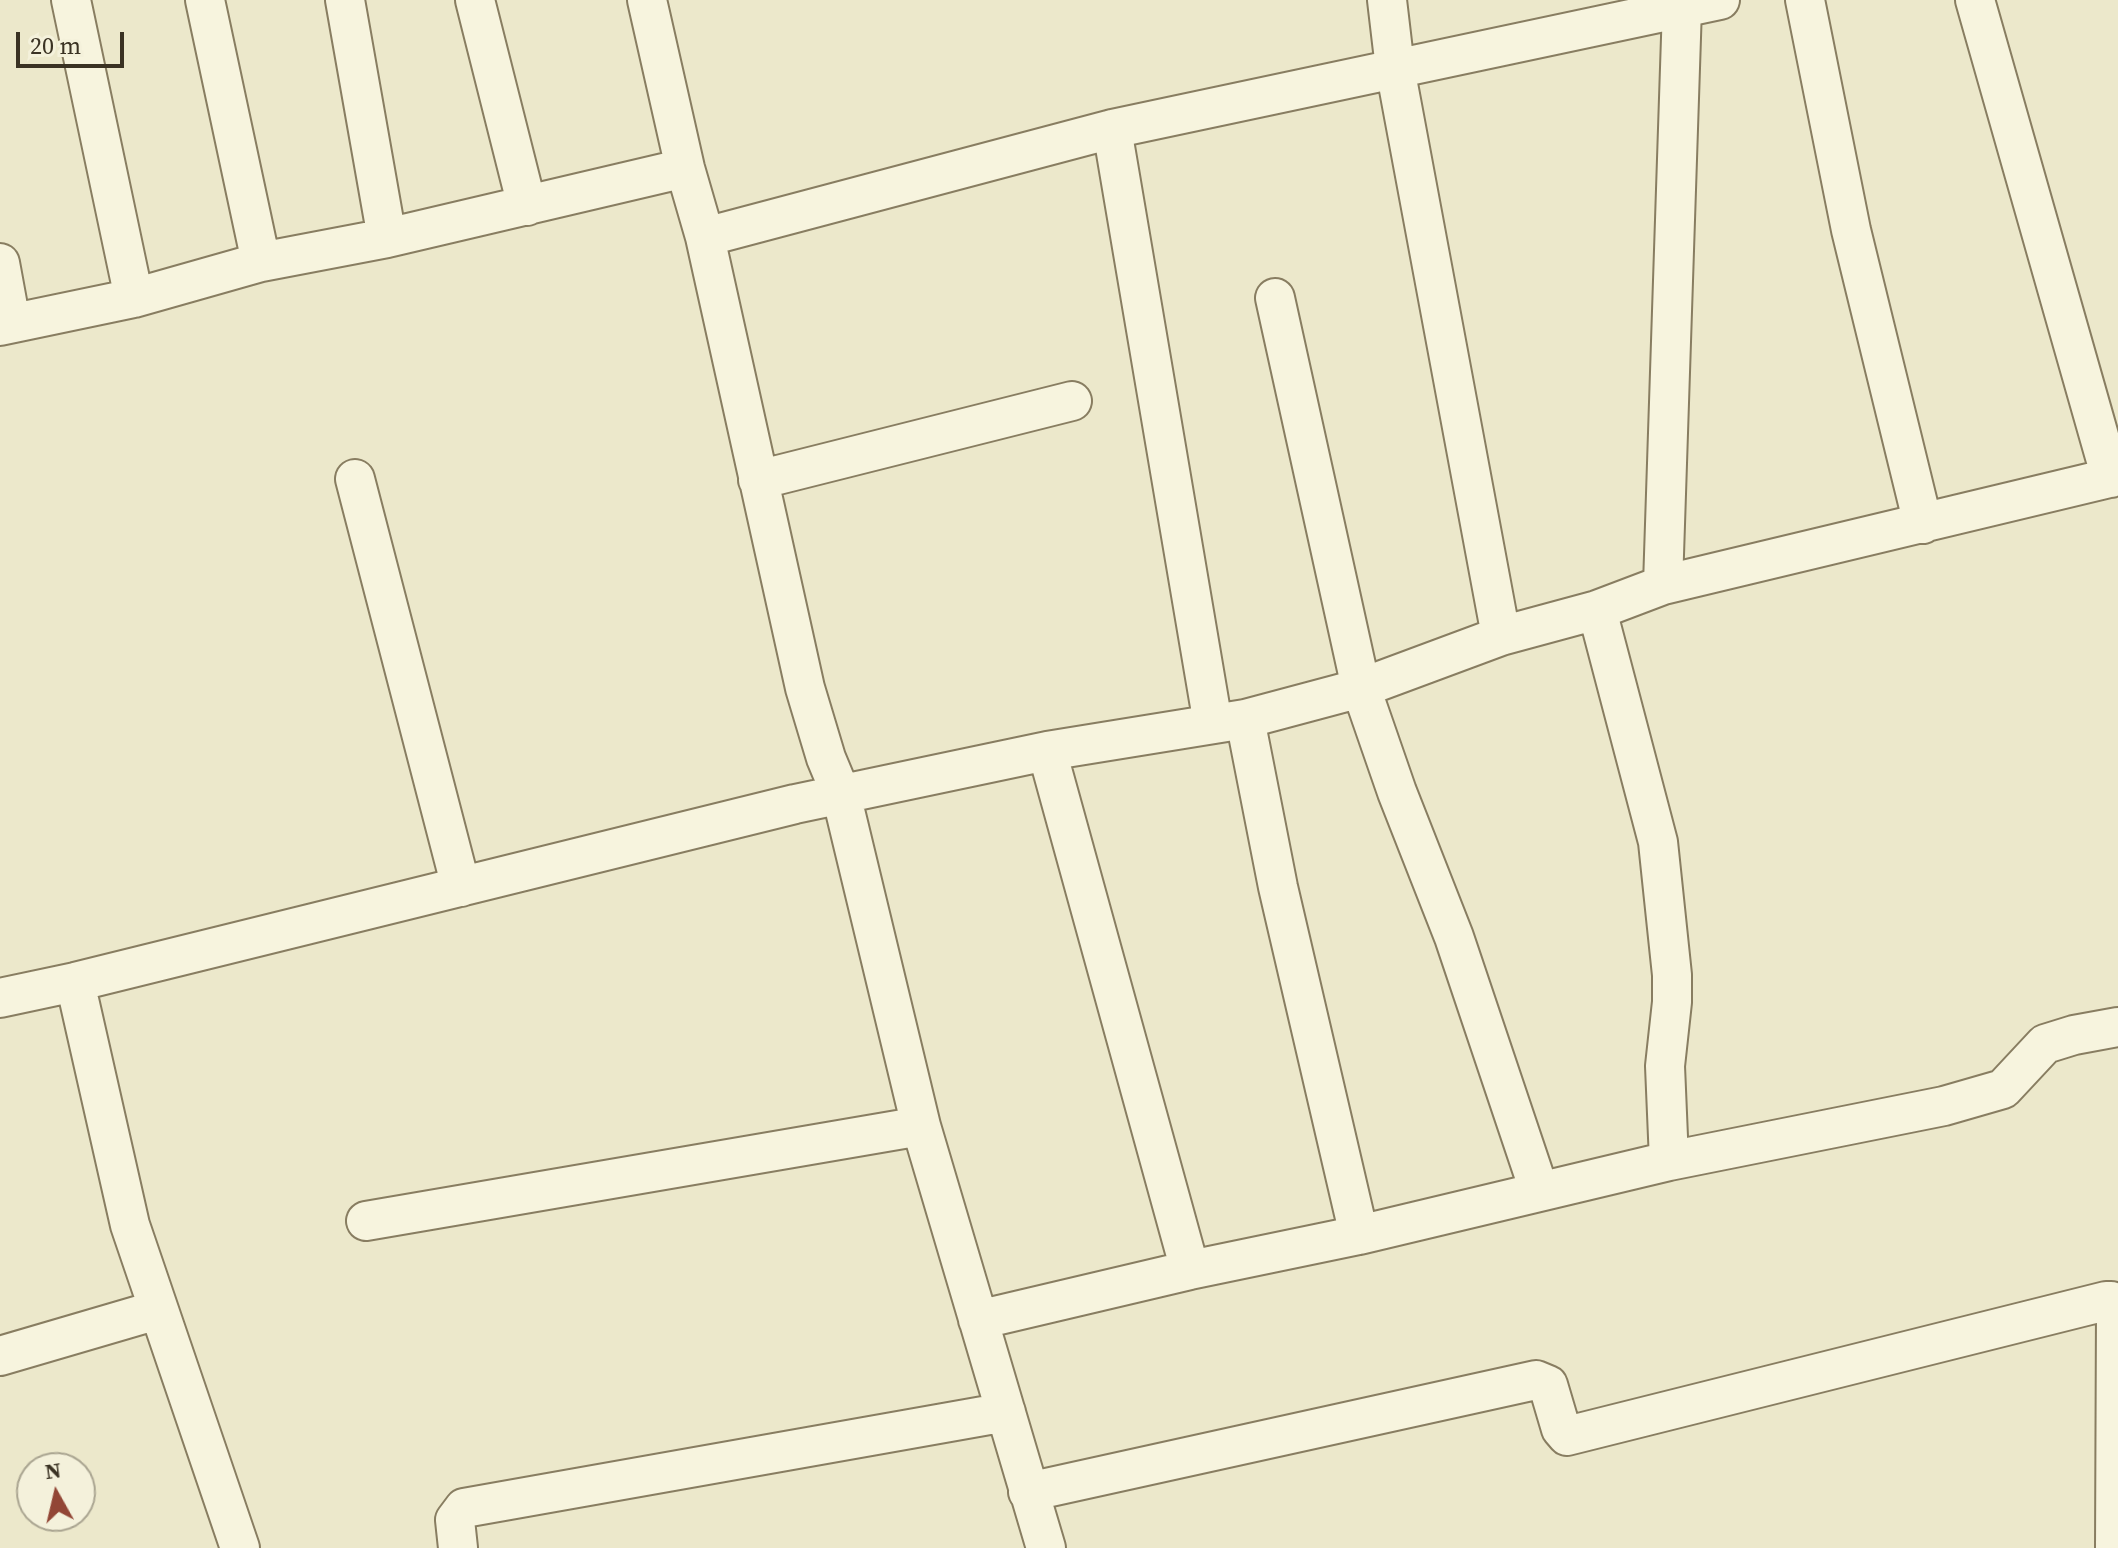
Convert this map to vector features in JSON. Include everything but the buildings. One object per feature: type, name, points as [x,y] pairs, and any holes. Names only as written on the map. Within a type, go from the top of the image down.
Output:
[{"type":"street","points":[[71,0],[134,298]]},
{"type":"street","points":[[205,0],[261,262]]},
{"type":"street","points":[[345,0],[387,238]]},
{"type":"street","points":[[475,0],[527,206]]},
{"type":"street","points":[[647,0],[685,168],[705,237],[805,688],[826,758],[841,794],[921,1126],[1046,1548]]},
{"type":"street","points":[[1387,0],[1395,68],[1501,636]]},
{"type":"street","points":[[705,237],[1112,129],[1720,0]]},
{"type":"street","points":[[1805,0],[1851,230],[1923,524]]},
{"type":"street","points":[[0,998],[841,794],[1047,751],[1229,721],[1361,688],[1501,636],[1597,610],[1663,585],[2115,477],[1975,0]]},
{"type":"street","points":[[1663,585],[1682,7]]},
{"type":"street","points":[[1112,129],[1229,721],[1278,887],[1359,1235]]},
{"type":"street","points":[[0,263],[6,325],[134,298],[261,262],[387,238],[685,168]]},
{"type":"street","points":[[1275,298],[1361,688],[1397,792],[1454,937],[1539,1190]]},
{"type":"street","points":[[758,480],[1072,401]]},
{"type":"street","points":[[355,479],[461,887]]},
{"type":"street","points":[[1597,610],[1658,842],[1672,975],[1665,1066],[1669,1161]]},
{"type":"street","points":[[1047,751],[1190,1270]]},
{"type":"street","points":[[75,982],[130,1225],[240,1548]]},
{"type":"street","points":[[978,1320],[1190,1270],[1359,1235],[1669,1161],[1944,1106],[2003,1089],[2045,1044],[2118,1027]]},
{"type":"street","points":[[366,1221],[921,1126]]},
{"type":"street","points":[[1028,1492],[1536,1380],[1548,1385],[1561,1429],[1567,1436],[2111,1301],[2116,1310],[2115,1548]]},
{"type":"street","points":[[0,1356],[157,1310]]},
{"type":"street","points":[[458,1548],[455,1520],[464,1508],[1006,1412]]}]
